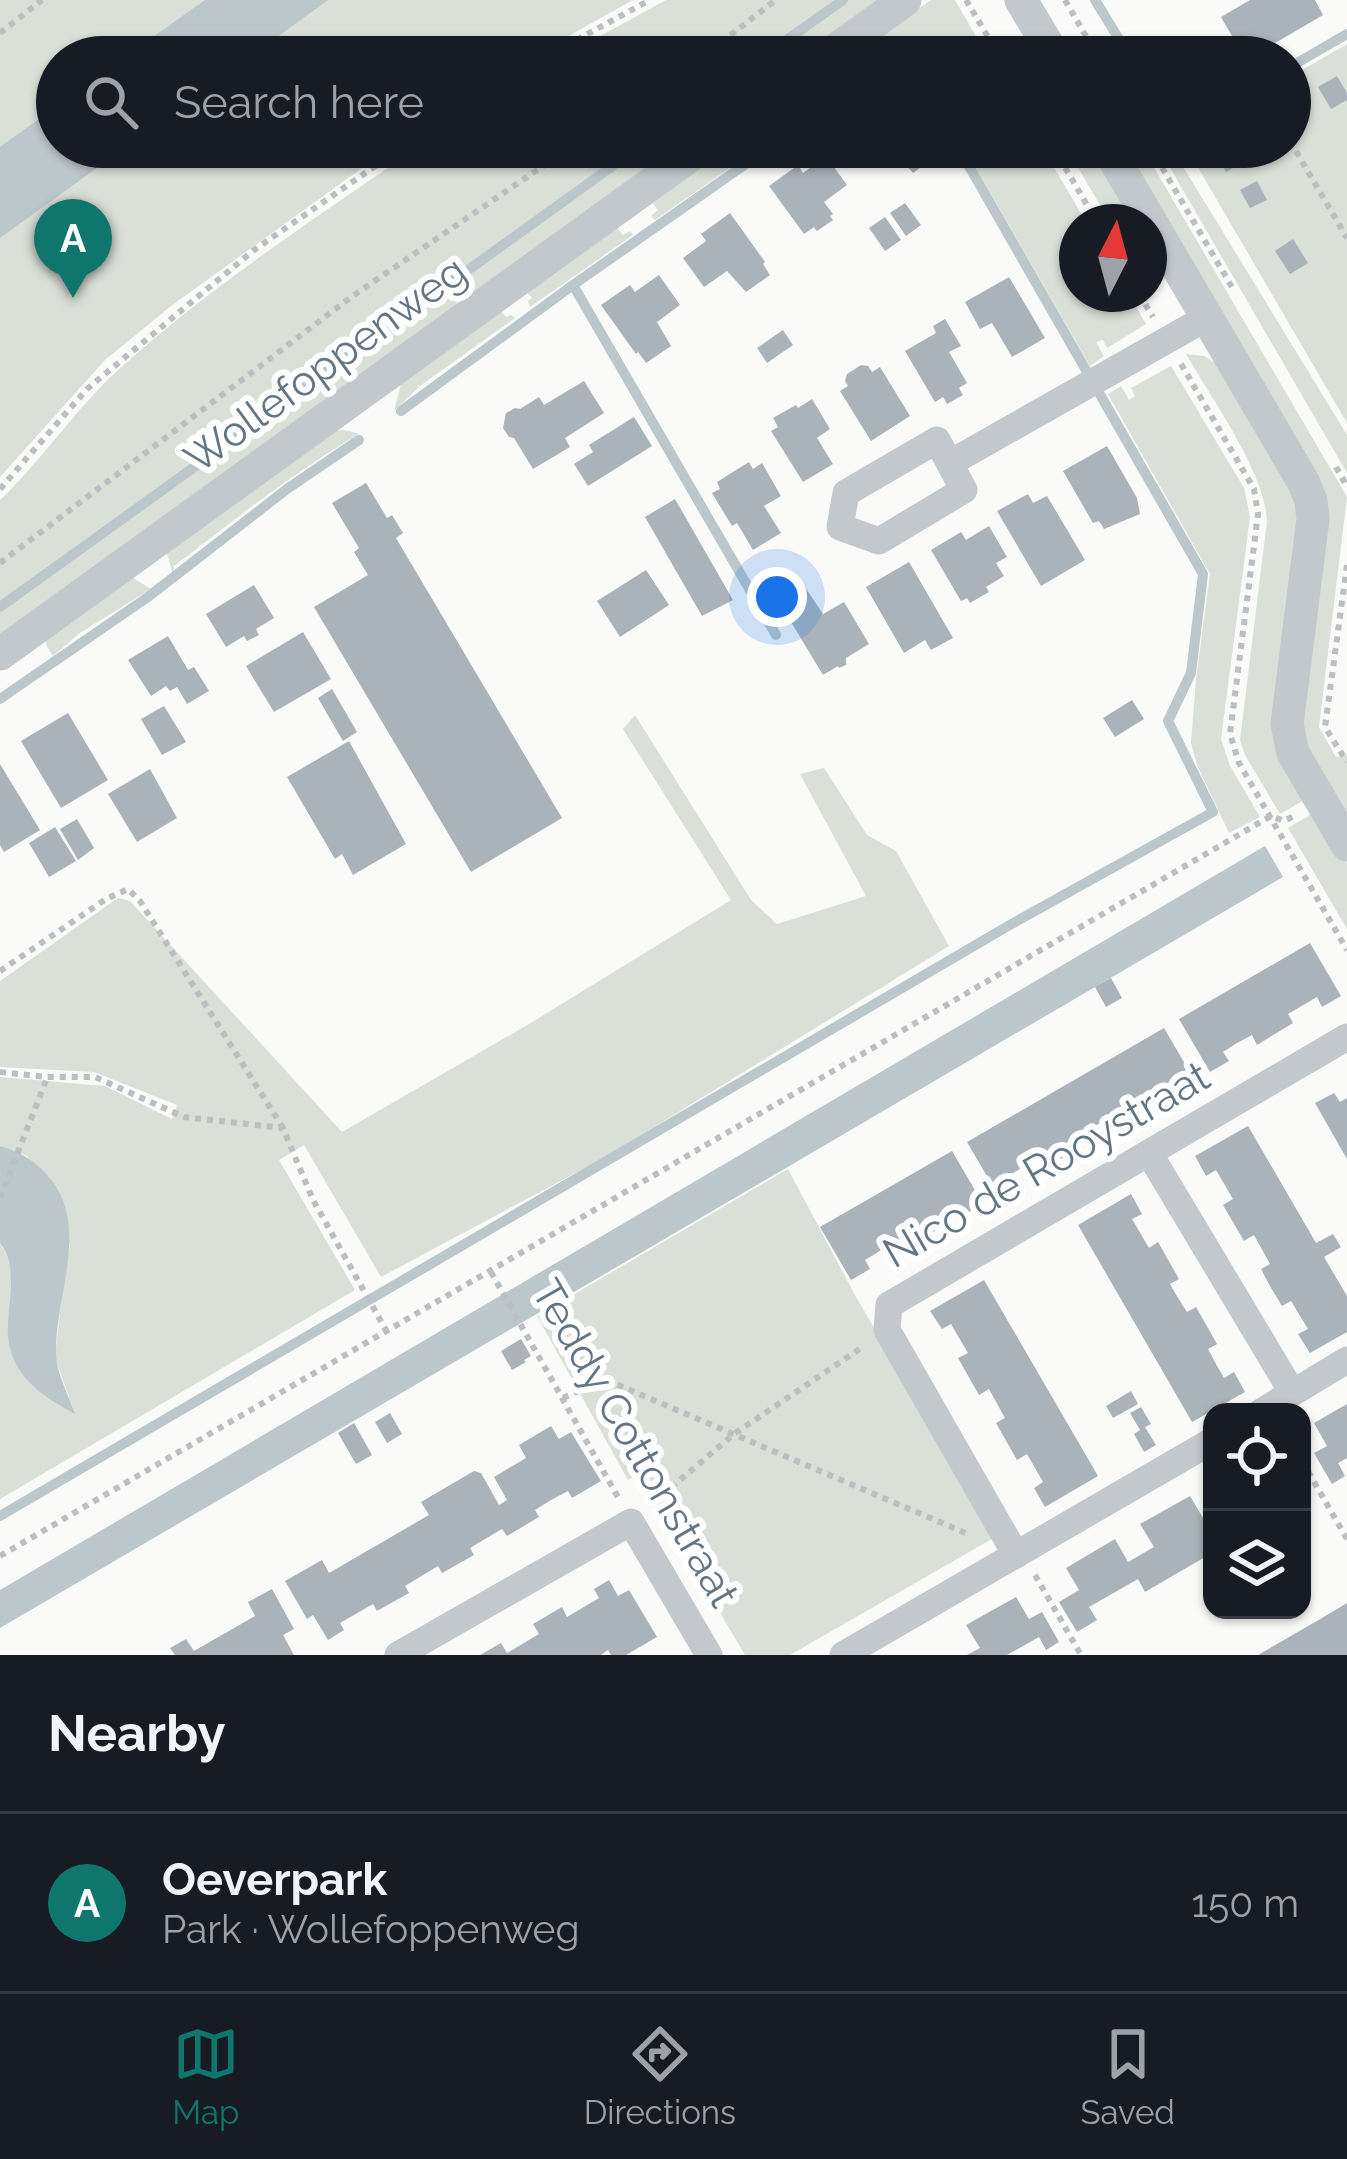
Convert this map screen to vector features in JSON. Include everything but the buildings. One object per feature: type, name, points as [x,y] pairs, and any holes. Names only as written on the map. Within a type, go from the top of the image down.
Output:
[{"type":"street","points":[[855,36],[905,0]]},
{"type":"street","points":[[1021,0],[1042,36]]},
{"type":"street","name":"Wollefoppenweg","points":[[0,654],[673,168]]},
{"type":"street","points":[[1119,168],[1311,501],[1313,519],[1287,724],[1294,753],[1347,845]]},
{"type":"street","points":[[950,464],[1205,318]]},
{"type":"street","name":"Nico de Rooystraat","points":[[1016,1555],[886,1330],[889,1305],[1347,1037]]},
{"type":"street","points":[[1149,1153],[1292,1392]]},
{"type":"street","points":[[1275,1403],[1347,1360]]},
{"type":"street","points":[[843,1655],[1203,1446]]},
{"type":"street","points":[[398,1655],[631,1522]]},
{"type":"street","name":"Teddy Cottonstraat","points":[[631,1522],[709,1655]]},
{"type":"path","points":[[0,33],[42,0]]},
{"type":"path","points":[[584,36],[650,0]]},
{"type":"path","points":[[729,36],[776,0]]},
{"type":"path","points":[[966,0],[987,36]]},
{"type":"path","points":[[1065,0],[1086,36]]},
{"type":"path","points":[[0,489],[103,375],[254,250],[373,168]]},
{"type":"path","points":[[0,563],[354,296],[540,168]]},
{"type":"path","points":[[1065,168],[1086,204]]},
{"type":"path","points":[[1306,168],[1347,238]]},
{"type":"path","points":[[1150,312],[1254,489],[1258,514],[1230,734],[1239,763],[1347,950]]},
{"type":"path","points":[[1347,565],[1325,727],[1347,762]]},
{"type":"path","points":[[1271,816],[1284,821],[1322,801]]},
{"type":"path","points":[[0,1556],[1271,816]]},
{"type":"path","points":[[0,971],[128,889],[283,1128],[313,1200],[387,1332]]},
{"type":"path","points":[[0,1072],[95,1077],[184,1118],[283,1128]]},
{"type":"path","points":[[0,1198],[47,1077]]},
{"type":"path","name":"Teddy Cottonstraat","points":[[491,1272],[631,1522]]},
{"type":"path","points":[[631,1522],[734,1434],[886,1330]]},
{"type":"path","points":[[563,1398],[604,1379],[1016,1555],[1034,1574],[1081,1655]]},
{"type":"path","points":[[1311,1477],[1347,1539]]},
{"type":"shaded area","points":[[0,0],[633,0],[569,36],[36,36],[36,168],[362,168],[171,306],[105,360],[0,477]]},
{"type":"shaded area","points":[[205,0],[328,0],[279,36],[154,36]]},
{"type":"shaded area","points":[[666,0],[882,0],[832,36],[600,36]]},
{"type":"shaded area","points":[[931,0],[955,0],[976,36],[880,36]]},
{"type":"shaded area","points":[[1347,44],[1347,423],[1198,168],[1311,168],[1311,65]]},
{"type":"shaded area","points":[[36,121],[36,168],[97,168],[0,238],[0,147]]},
{"type":"shaded area","points":[[388,168],[649,168],[0,636],[0,500],[101,386],[152,340]]},
{"type":"shaded area","points":[[697,168],[730,168],[655,220],[651,216],[658,210],[651,201]]},
{"type":"shaded area","points":[[976,168],[1054,168],[1075,204],[1059,204],[1059,312],[1139,312],[1146,324],[1107,348],[1103,340],[1096,342],[1104,356],[1090,366]]},
{"type":"shaded area","points":[[1078,168],[1103,168],[1124,204],[1099,204]]},
{"type":"shaded area","points":[[1133,168],[1154,168],[1347,497],[1319,727],[1336,757],[1347,755],[1347,814],[1301,730],[1327,522],[1167,231],[1167,204],[1152,204]]},
{"type":"shaded area","points":[[1170,168],[1184,168],[1347,435],[1347,473]]},
{"type":"shaded area","points":[[616,227],[623,235],[630,231],[633,235],[530,307],[532,298],[526,291]]},
{"type":"shaded area","points":[[500,310],[515,318],[420,386],[394,411],[402,380]]},
{"type":"shaded area","points":[[1186,354],[1204,356],[1220,366],[1289,486],[1300,520],[1274,716],[1308,798],[1280,814],[1240,740],[1267,521],[1264,502],[1247,458]]},
{"type":"shaded area","points":[[1171,366],[1244,488],[1250,517],[1221,739],[1230,766],[1260,817],[1229,833],[1191,743],[1210,574],[1108,394],[1121,386],[1129,400],[1135,396],[1131,388]]},
{"type":"shaded area","points":[[330,431],[359,434],[242,514],[174,566],[173,574],[166,550]]},
{"type":"shaded area","points":[[130,576],[151,589],[80,633],[53,656],[46,635]]},
{"type":"shaded area","points":[[635,715],[751,900],[777,924],[866,896],[800,774],[824,768],[867,835],[896,851],[949,946],[607,1156],[381,1277],[304,1145],[279,1160],[355,1290],[0,1499],[0,1243],[12,1276],[8,1338],[74,1412],[55,1357],[70,1246],[27,1156],[0,1146],[0,1077],[105,1086],[172,1119],[177,1105],[94,1072],[0,1067],[0,981],[118,898],[130,901],[342,1132],[731,900],[623,729]]},
{"type":"shaded area","points":[[1317,811],[1347,864],[1347,929],[1288,828]]},
{"type":"shaded area","points":[[1265,846],[1283,877],[0,1628],[0,1590]]},
{"type":"shaded area","points":[[0,1146],[35,1164],[63,1200],[69,1242],[56,1353],[75,1414],[31,1384],[11,1351],[10,1270],[0,1243]]},
{"type":"shaded area","points":[[788,1169],[856,1297],[997,1536],[790,1655],[745,1655],[638,1474],[628,1480],[537,1316]]},
{"type":"waterway","points":[[792,36],[843,0]]},
{"type":"waterway","points":[[1095,0],[1117,36]]},
{"type":"waterway","points":[[1311,55],[1347,34]]},
{"type":"waterway","points":[[0,607],[610,168]]},
{"type":"waterway","points":[[401,411],[740,168]]},
{"type":"waterway","points":[[0,1516],[1008,926],[1213,812],[1168,721],[1191,673],[1203,574],[970,168]]},
{"type":"waterway","points":[[573,285],[776,635]]},
{"type":"waterway","points":[[0,699],[148,597],[287,489],[359,440]]},
{"type":"place","name":"Oeverpark","points":[[73,298]]}]
